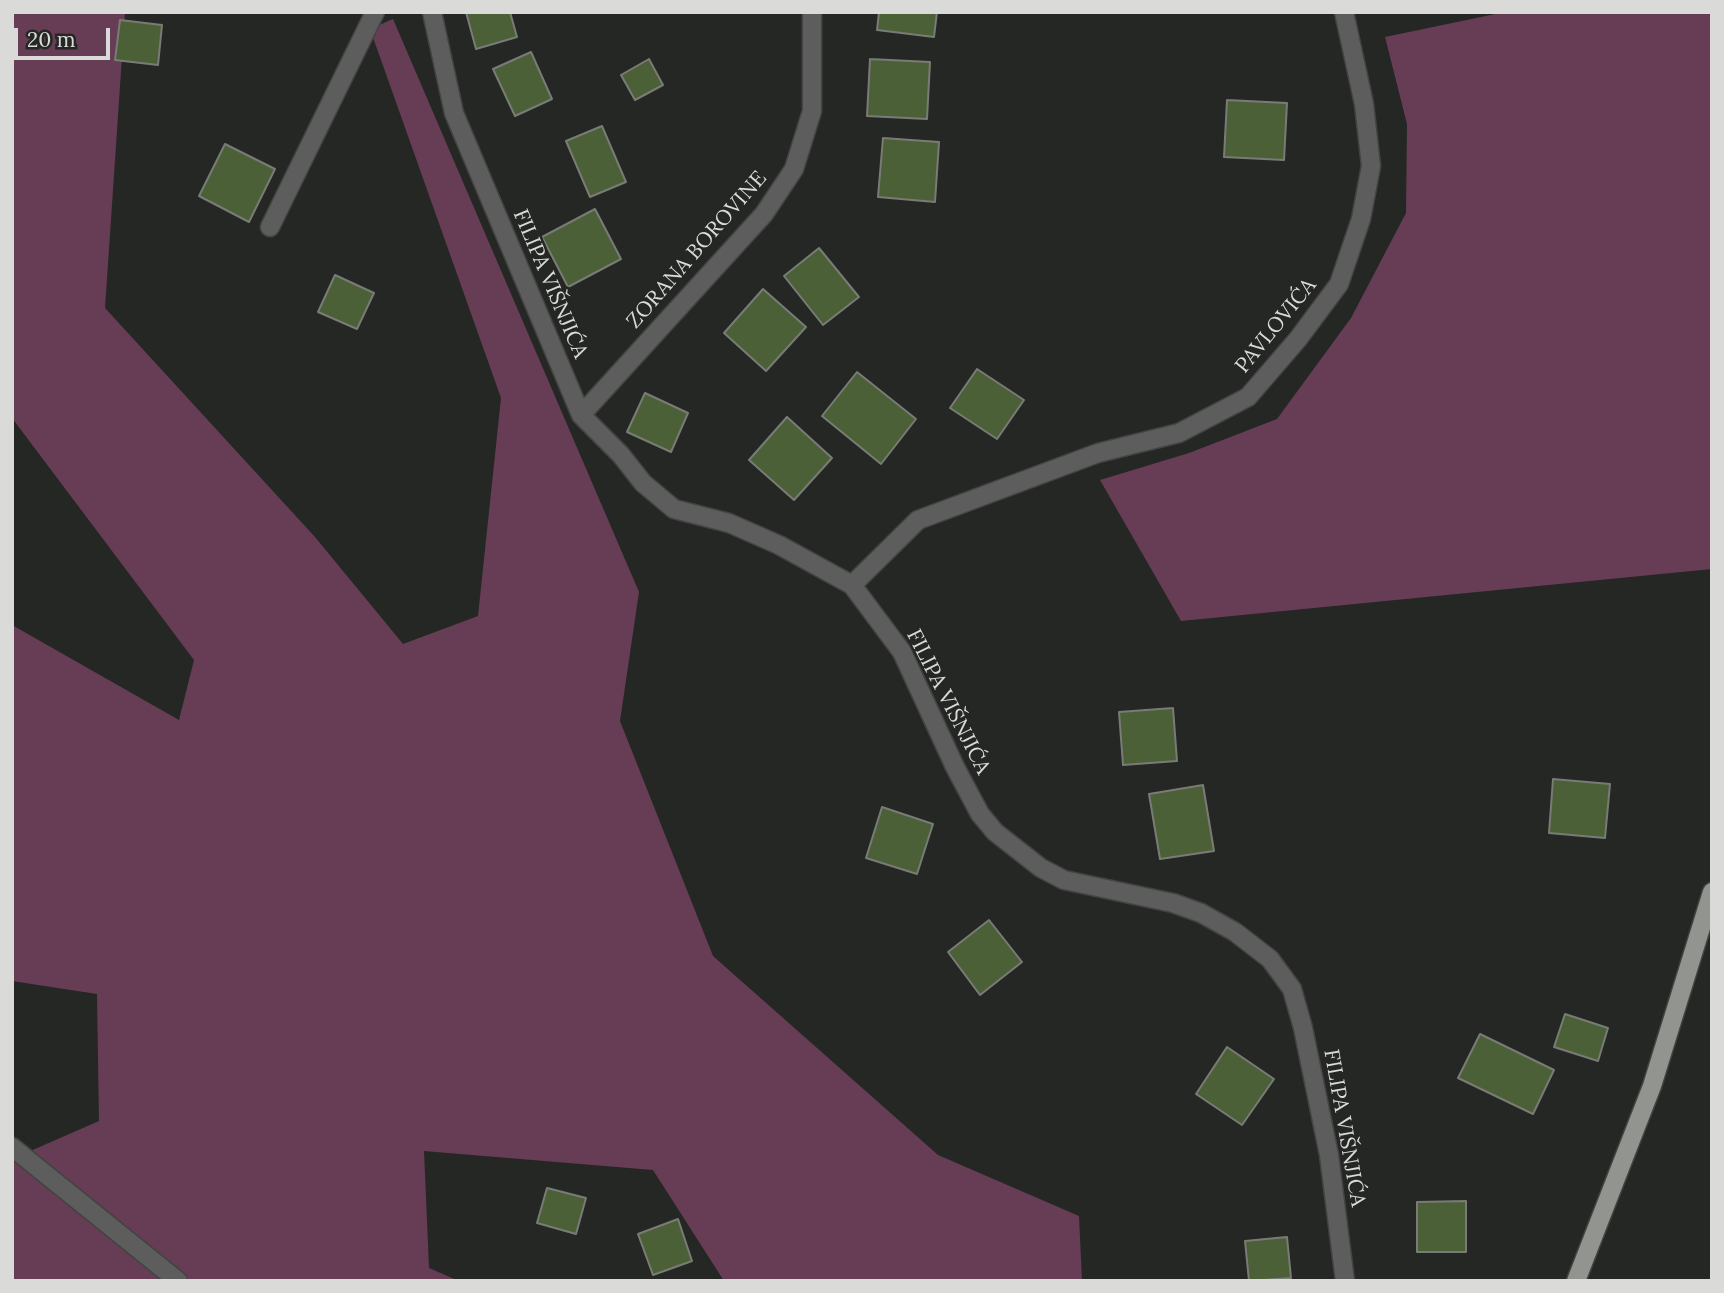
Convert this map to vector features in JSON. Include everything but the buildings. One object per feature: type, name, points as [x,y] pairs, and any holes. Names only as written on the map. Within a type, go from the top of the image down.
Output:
[{"type":"main road","points":[[1576,1281],[1652,1086],[1712,892]]},
{"type":"street","points":[[270,227],[375,12]]},
{"type":"street","name":"FILIPA VIŠNJIĆA","points":[[432,12],[454,113],[581,415],[621,455],[643,483],[674,509],[729,523],[779,545],[852,584],[902,652],[967,790],[980,814],[995,832],[1041,868],[1064,880],[1173,903],[1201,913],[1235,932],[1269,960],[1292,989],[1303,1028],[1329,1155],[1345,1281]]},
{"type":"street","name":"ZORANA BOROVINE","points":[[581,415],[764,214],[794,170],[812,111],[812,12]]},
{"type":"street","name":"PAVLOVIĆA","points":[[852,584],[918,520],[1098,453],[1179,433],[1248,397],[1298,339],[1339,284],[1361,219],[1371,166],[1364,104],[1344,12]]},
{"type":"street","points":[[12,1147],[178,1281]]},
{"type":"shaded area","points":[[12,12],[125,12],[105,308],[315,537],[403,644],[478,616],[501,398],[370,29],[393,19],[639,592],[620,721],[713,956],[938,1155],[1079,1216],[1082,1281],[724,1281],[653,1170],[424,1151],[429,1268],[459,1281],[12,1281],[12,1159],[99,1121],[97,994],[12,981],[12,625],[179,720],[194,660],[12,418]]},
{"type":"shaded area","points":[[1505,12],[1712,12],[1712,569],[1181,621],[1100,480],[1189,453],[1277,419],[1351,318],[1406,213],[1407,124],[1385,37]]}]
